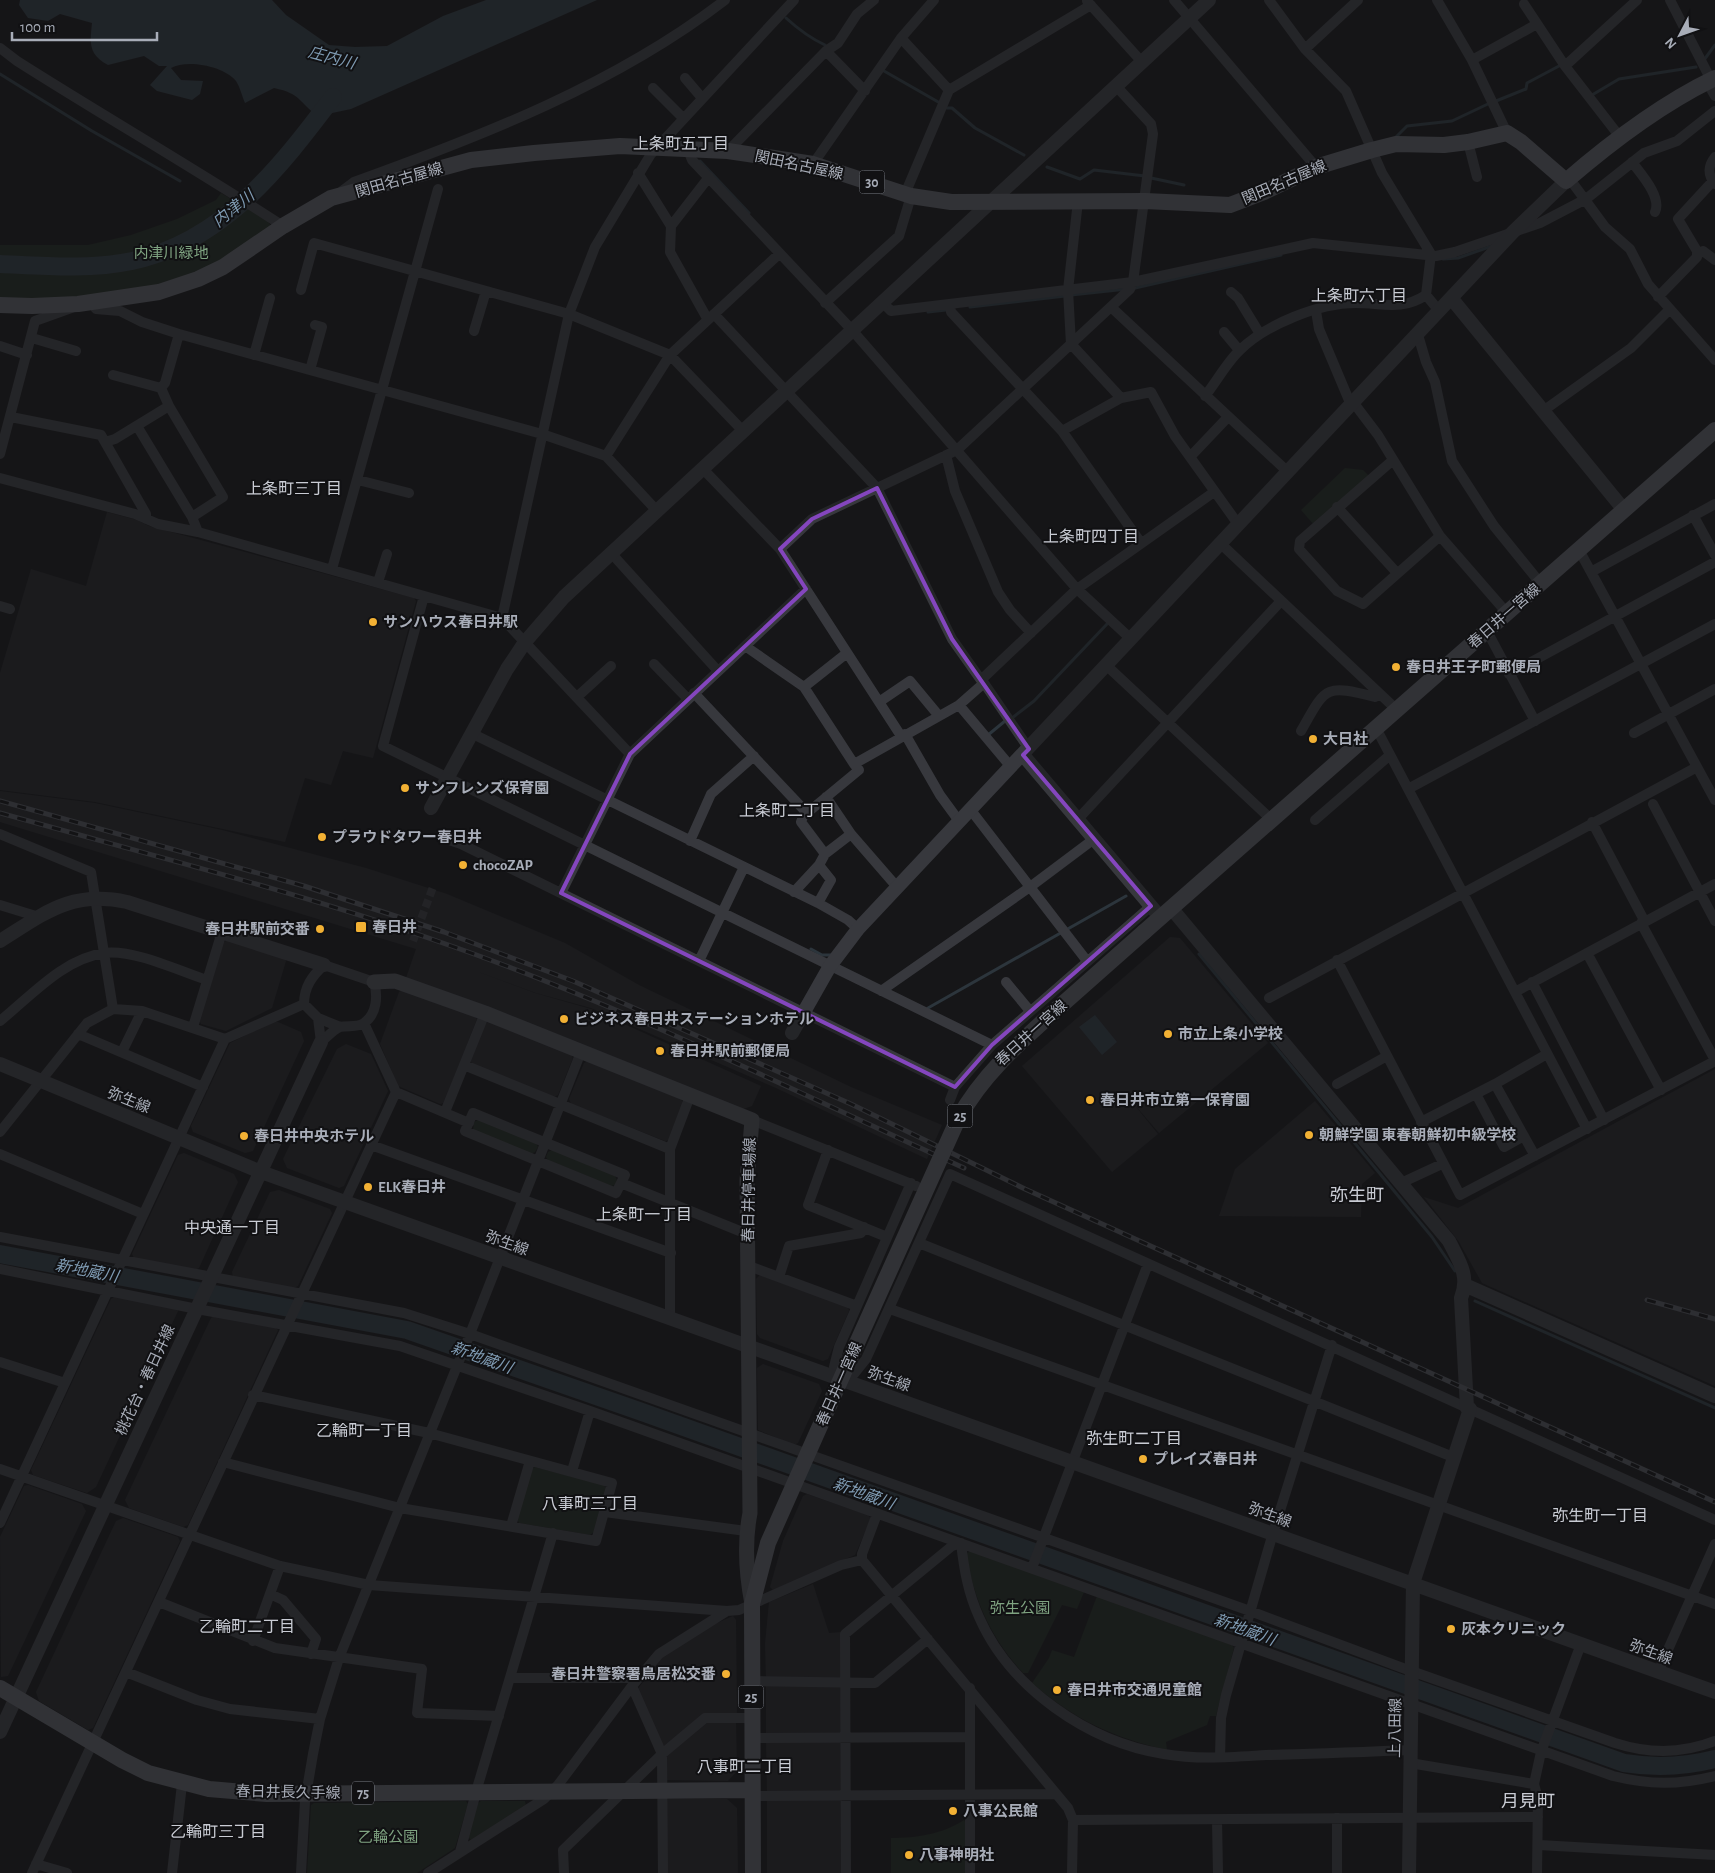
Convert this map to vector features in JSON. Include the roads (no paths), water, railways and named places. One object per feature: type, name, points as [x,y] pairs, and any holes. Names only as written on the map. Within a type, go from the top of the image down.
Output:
[{"type":"main road","points":[[1508,133],[1568,179],[1620,137],[1712,84]]},
{"type":"main road","name":"関田名古屋線","points":[[0,305],[32,306],[85,303],[140,296],[198,279],[223,267],[283,226],[331,198],[471,160],[620,146],[659,146],[688,150],[728,151],[813,164],[908,195],[951,202],[1078,201],[1230,205],[1264,192],[1316,167],[1372,150],[1396,144],[1444,146],[1508,133]]},
{"type":"main road","name":"春日井一宮線","points":[[753,1873],[752,1604],[768,1543],[958,1119],[973,1093],[991,1070],[1016,1045],[1144,932],[1161,911],[1272,820],[1715,430]]},
{"type":"main road","name":"春日井停車場線","points":[[374,982],[395,981],[485,1013],[690,1096],[754,1115],[748,1163],[747,1234],[749,1266],[750,1513],[746,1531],[746,1572],[752,1604]]},
{"type":"main road","name":"春日井長久手線","points":[[0,1688],[92,1743],[148,1773],[182,1784],[241,1792],[306,1794],[663,1789],[752,1793]]},
{"type":"street","points":[[331,198],[354,182],[468,141],[553,103],[651,49],[725,0]]},
{"type":"street","points":[[502,618],[569,314],[595,247],[651,154],[794,0]]},
{"type":"street","points":[[728,151],[826,51],[838,43],[857,14],[874,0]]},
{"type":"street","points":[[813,164],[901,38],[934,0]]},
{"type":"street","points":[[1174,0],[1316,167]]},
{"type":"street","points":[[431,808],[507,669],[526,642],[564,597],[1209,0]]},
{"type":"street","points":[[1206,396],[1239,350],[1260,334],[1282,322],[1316,310],[1355,303],[1397,307],[1416,302],[1426,295],[1432,254],[1382,174],[1346,91],[1305,49],[1269,0]]},
{"type":"street","points":[[1305,49],[1358,0]]},
{"type":"street","points":[[1437,0],[1472,60],[1508,133]]},
{"type":"street","points":[[1565,66],[1637,0]]},
{"type":"street","points":[[1670,0],[1712,84]]},
{"type":"street","points":[[825,303],[899,236],[908,195],[949,90],[1089,2],[1142,62]]},
{"type":"street","points":[[1524,4],[1565,66],[1620,137]]},
{"type":"street","points":[[1472,60],[1537,24]]},
{"type":"street","points":[[901,38],[949,90]]},
{"type":"street","points":[[0,48],[17,61],[138,137],[235,194],[283,226]]},
{"type":"street","points":[[826,51],[865,90]]},
{"type":"street","points":[[685,78],[702,98]]},
{"type":"street","points":[[780,549],[812,519],[957,450],[1130,289],[1133,282],[1153,134],[1151,124],[1116,86]]},
{"type":"street","points":[[652,88],[683,118]]},
{"type":"street","points":[[882,302],[891,311],[1133,282],[1313,243],[1432,254],[1436,256],[1455,252],[1540,223],[1586,199],[1644,153],[1677,141],[1715,111]]},
{"type":"street","points":[[1468,142],[1477,177]]},
{"type":"street","points":[[688,150],[692,160],[852,330],[1077,589],[1131,639]]},
{"type":"street","points":[[1698,254],[1678,219],[1714,183],[1709,168],[1715,157]]},
{"type":"street","points":[[1632,162],[1656,199],[1655,212]]},
{"type":"street","points":[[638,173],[671,226],[670,252],[711,317],[787,391],[877,488],[952,639],[983,682],[1026,752],[1094,839],[1161,911],[1401,1182],[1449,1241],[1461,1266],[1467,1286],[1462,1298],[1469,1409]]},
{"type":"street","points":[[671,226],[709,177]]},
{"type":"street","points":[[792,1033],[830,966],[858,929],[1220,543],[1440,312],[1513,232],[1568,179],[1586,199],[1605,228],[1630,249],[1648,284],[1658,297],[1715,360]]},
{"type":"street","points":[[332,569],[438,188]]},
{"type":"street","points":[[1078,201],[1068,290],[1071,344],[1121,398]]},
{"type":"street","points":[[301,290],[314,243],[569,314],[670,355],[744,431]]},
{"type":"street","points":[[1658,297],[1698,254],[1704,251],[1715,260]]},
{"type":"street","points":[[606,456],[670,355],[779,254]]},
{"type":"street","points":[[474,331],[486,291]]},
{"type":"street","points":[[1230,292],[1238,298],[1260,334]]},
{"type":"street","points":[[1426,295],[1440,312]]},
{"type":"street","points":[[254,355],[270,298]]},
{"type":"street","points":[[1452,299],[1624,510]]},
{"type":"street","points":[[0,454],[35,321],[71,310],[85,303],[96,309],[120,311],[142,322],[179,334],[542,434],[606,456],[657,511]]},
{"type":"street","points":[[950,304],[952,312],[1062,431],[1141,543]]},
{"type":"street","points":[[1111,307],[1288,472]]},
{"type":"street","points":[[1316,310],[1319,329],[1352,404],[1378,435],[1440,536],[1507,613]]},
{"type":"street","points":[[1543,411],[1631,348],[1670,310]]},
{"type":"street","points":[[310,370],[322,327],[315,325]]},
{"type":"street","points":[[1224,332],[1239,350]]},
{"type":"street","points":[[161,388],[165,383],[179,334]]},
{"type":"street","points":[[1418,335],[1426,362],[1435,382],[1452,461],[1494,526],[1541,584]]},
{"type":"street","points":[[32,338],[76,351]]},
{"type":"street","points":[[0,346],[27,354]]},
{"type":"street","points":[[113,375],[161,388]]},
{"type":"street","points":[[161,388],[168,406],[223,497],[192,517]]},
{"type":"street","points":[[1062,431],[1121,398],[1151,392],[1162,415],[1190,458],[1238,524]]},
{"type":"street","points":[[105,442],[115,439],[168,406]]},
{"type":"street","points":[[11,417],[101,435],[146,514],[146,519]]},
{"type":"street","points":[[1190,458],[1228,417]]},
{"type":"street","points":[[137,426],[192,517],[198,532]]},
{"type":"street","points":[[946,455],[955,491],[998,592],[1010,610],[1031,633]]},
{"type":"street","points":[[1393,460],[1300,541],[1299,549],[1337,591],[1363,604],[1440,536]]},
{"type":"street","points":[[703,469],[780,549],[879,702],[903,735],[940,795],[959,821]]},
{"type":"street","points":[[0,478],[135,514],[158,524],[198,532],[502,618],[630,754]]},
{"type":"street","points":[[358,480],[409,493]]},
{"type":"street","points":[[854,764],[959,705],[1077,589],[1214,492]]},
{"type":"street","points":[[1591,572],[1715,504]]},
{"type":"street","points":[[1337,507],[1398,573]]},
{"type":"street","points":[[1693,516],[1715,555]]},
{"type":"street","points":[[1220,543],[1397,710]]},
{"type":"street","points":[[1579,550],[1715,800]]},
{"type":"street","points":[[378,582],[387,554]]},
{"type":"street","points":[[612,554],[718,671]]},
{"type":"street","points":[[1509,674],[1715,562]]},
{"type":"street","points":[[562,893],[630,754],[806,590]]},
{"type":"street","points":[[424,596],[383,746],[992,1045]]},
{"type":"street","points":[[1078,819],[1281,601]]},
{"type":"street","points":[[1408,789],[1715,624]]},
{"type":"street","points":[[1487,631],[1535,721]]},
{"type":"street","points":[[654,664],[691,696],[754,756],[807,813],[859,770],[804,687],[745,646]]},
{"type":"street","points":[[804,687],[847,653]]},
{"type":"street","points":[[1106,665],[1272,820]]},
{"type":"street","points":[[577,696],[611,666]]},
{"type":"street","points":[[879,702],[910,681],[939,716]]},
{"type":"street","points":[[1634,732],[1715,689]]},
{"type":"street","points":[[1301,731],[1321,696],[1330,691],[1351,691],[1375,697],[1379,694]]},
{"type":"street","points":[[959,705],[1011,767]]},
{"type":"street","points":[[1376,728],[1587,1129]]},
{"type":"street","points":[[471,733],[818,903],[848,920],[858,929]]},
{"type":"street","points":[[1314,820],[1390,755]]},
{"type":"street","points":[[690,841],[711,794],[754,756]]},
{"type":"street","points":[[1268,998],[1697,767]]},
{"type":"street","points":[[826,798],[851,834],[897,887]]},
{"type":"street","points":[[1653,804],[1715,921]]},
{"type":"street","points":[[970,809],[1087,961]]},
{"type":"street","points":[[805,811],[801,822],[825,854]]},
{"type":"street","points":[[1337,960],[1442,1164],[1460,1195],[1661,1090],[1715,1060],[1592,822]]},
{"type":"street","points":[[0,834],[91,872],[113,1009]]},
{"type":"street","points":[[794,892],[819,865],[825,854],[851,834]]},
{"type":"street","points":[[443,838],[461,844],[562,893],[698,962],[956,1087]]},
{"type":"street","points":[[881,991],[1030,887],[1094,839]]},
{"type":"street","points":[[818,903],[831,880],[819,865]]},
{"type":"street","points":[[698,962],[744,867]]},
{"type":"street","points":[[1515,992],[1715,884]]},
{"type":"street","points":[[0,941],[39,916],[73,901],[96,898],[127,902],[374,982],[377,998],[370,1015],[364,1023],[340,1027],[321,1042]]},
{"type":"street","points":[[0,905],[39,916]]},
{"type":"street","points":[[950,1100],[956,1087],[992,1045],[1087,961],[1161,911]]},
{"type":"street","points":[[193,1027],[222,932]]},
{"type":"street","points":[[0,1021],[63,970],[76,962],[105,953],[135,956],[208,980]]},
{"type":"street","points":[[1587,953],[1661,1090]]},
{"type":"street","points":[[324,966],[312,976],[304,994],[304,1004],[309,1012],[318,1018],[340,1027]]},
{"type":"street","points":[[1006,982],[1030,1011]]},
{"type":"street","points":[[1532,982],[1604,1120]]},
{"type":"street","points":[[0,1523],[225,1039],[304,1004]]},
{"type":"street","points":[[0,1132],[87,1023],[113,1009],[142,1012],[193,1027],[225,1039]]},
{"type":"street","points":[[122,1052],[142,1012]]},
{"type":"street","points":[[445,1112],[485,1013]]},
{"type":"street","points":[[318,1018],[321,1042]]},
{"type":"street","points":[[364,1023],[396,1092],[469,1123]]},
{"type":"street","points":[[78,1034],[203,1087]]},
{"type":"street","name":"桃花台・春日井線","points":[[0,1732],[321,1042]]},
{"type":"street","points":[[301,1873],[306,1794],[320,1719],[339,1658],[470,1336],[581,1052]]},
{"type":"street","points":[[1421,1122],[1496,1084],[1548,1054]]},
{"type":"street","points":[[1337,1084],[1387,1056]]},
{"type":"street","name":"弥生線","points":[[0,1064],[261,1172],[1715,1692]]},
{"type":"street","points":[[464,1065],[670,1149]]},
{"type":"street","points":[[1496,1084],[1535,1156]]},
{"type":"street","points":[[67,1873],[34,1869],[288,1320],[396,1092]]},
{"type":"street","points":[[1476,1094],[1504,1147],[1524,1136]]},
{"type":"street","points":[[670,1318],[670,1149],[690,1096]]},
{"type":"street","points":[[473,1113],[624,1174],[621,1183],[616,1193],[465,1131],[469,1123],[473,1113]]},
{"type":"street","points":[[754,1115],[828,1150],[940,1196]]},
{"type":"street","points":[[370,1145],[671,1253]]},
{"type":"street","points":[[828,1150],[808,1205],[887,1237]]},
{"type":"street","points":[[0,1154],[143,1214]]},
{"type":"street","points":[[1401,1182],[1442,1164]]},
{"type":"street","points":[[910,1183],[839,1347],[834,1367],[841,1379],[854,1374],[866,1359],[950,1174],[1332,1345],[1715,1520]]},
{"type":"street","points":[[621,1183],[747,1234]]},
{"type":"street","points":[[779,1278],[789,1246],[861,1234],[864,1227]]},
{"type":"street","points":[[0,1236],[121,1262],[300,1296],[404,1313],[1249,1614],[1412,1674],[1621,1745],[1651,1752],[1682,1750],[1715,1740]]},
{"type":"street","points":[[919,1243],[1453,1457]]},
{"type":"street","points":[[1032,1566],[1148,1264]]},
{"type":"street","points":[[749,1266],[856,1306]]},
{"type":"street","points":[[0,1268],[110,1286],[288,1320],[400,1346],[458,1362],[590,1411],[795,1482],[876,1514],[1032,1566],[1613,1776],[1643,1783],[1670,1783],[1715,1776]]},
{"type":"street","points":[[1467,1286],[1715,1396]]},
{"type":"street","points":[[890,1309],[1715,1604]]},
{"type":"street","points":[[1220,1757],[1221,1718],[1249,1614],[1332,1345]]},
{"type":"street","points":[[0,1362],[65,1383]]},
{"type":"street","points":[[223,1462],[400,1508],[596,1541],[612,1483],[429,1433],[343,1413],[254,1396]]},
{"type":"street","name":"上八田線","points":[[1409,1873],[1413,1583],[1469,1409]]},
{"type":"street","points":[[572,1471],[590,1411]]},
{"type":"street","points":[[511,1526],[530,1461]]},
{"type":"street","points":[[0,1469],[280,1566],[369,1585],[739,1610],[841,1565],[862,1560]]},
{"type":"street","points":[[604,1512],[746,1531]]},
{"type":"street","points":[[876,1514],[862,1554],[862,1560],[1068,1808],[1073,1820],[1072,1873]]},
{"type":"street","points":[[460,1852],[476,1791],[553,1533]]},
{"type":"street","points":[[846,1873],[845,1634],[952,1546],[961,1543]]},
{"type":"street","points":[[961,1543],[969,1592],[990,1638],[1014,1670],[1049,1703],[1096,1732],[1123,1744],[1166,1755],[1220,1757],[1410,1757],[1534,1784]]},
{"type":"street","points":[[1658,1672],[1715,1544]]},
{"type":"street","points":[[253,1641],[280,1566]]},
{"type":"street","points":[[270,1594],[283,1600],[316,1639],[310,1654]]},
{"type":"street","points":[[159,1602],[253,1641],[275,1648],[422,1669],[417,1714],[499,1716]]},
{"type":"street","points":[[428,1873],[528,1809],[552,1791],[635,1682],[659,1654],[727,1610]]},
{"type":"street","points":[[751,1681],[875,1683],[928,1639]]},
{"type":"street","points":[[1537,1873],[1539,1845],[1538,1799],[1534,1784],[1541,1750],[1581,1644]]},
{"type":"street","points":[[126,1672],[197,1700],[222,1707],[320,1719]]},
{"type":"street","points":[[511,1678],[635,1682]]},
{"type":"street","points":[[635,1682],[662,1754],[663,1873]]},
{"type":"street","points":[[970,1688],[970,1873]]},
{"type":"street","points":[[564,1873],[563,1850],[662,1754],[705,1718],[752,1718]]},
{"type":"street","points":[[752,1738],[846,1736],[970,1737]]},
{"type":"street","points":[[172,1873],[182,1784]]},
{"type":"street","points":[[752,1793],[846,1795],[1056,1794]]},
{"type":"street","points":[[1073,1820],[1538,1817]]},
{"type":"street","points":[[1337,1818],[1337,1873]]},
{"type":"street","points":[[1218,1820],[1218,1873]]},
{"type":"street","points":[[1539,1845],[1715,1855]]},
{"type":"water","name":"庄内川","points":[[20,0],[272,0],[286,15],[329,45],[355,47],[387,46],[443,16],[486,0],[597,0],[351,109],[318,116],[295,96],[274,88],[245,103],[236,81],[230,76],[223,71],[195,64],[178,65],[171,68],[181,80],[203,81],[200,94],[192,100],[157,91],[150,85],[167,66],[159,66],[144,56],[108,65],[97,57],[92,47],[92,23],[60,14],[48,21],[28,18],[19,5]]},
{"type":"water","points":[[1095,1015],[1117,1042],[1102,1055],[1079,1027]]},
{"type":"waterway","points":[[786,18],[804,33],[825,45]]},
{"type":"waterway","points":[[1704,60],[1715,45]]},
{"type":"waterway","points":[[1496,101],[1526,89],[1527,83],[1559,66]]},
{"type":"waterway","points":[[1592,95],[1619,79],[1696,67]]},
{"type":"waterway","points":[[884,71],[940,103]]},
{"type":"waterway","points":[[0,74],[92,131],[180,181]]},
{"type":"waterway","name":"内津川","points":[[0,264],[66,267],[116,264],[165,251],[195,237],[222,219],[247,198],[292,149],[333,97]]},
{"type":"waterway","points":[[1394,139],[1407,126],[1452,121],[1490,103]]},
{"type":"waterway","points":[[947,108],[952,108],[975,128],[1024,155]]},
{"type":"waterway","points":[[700,161],[749,213]]},
{"type":"waterway","points":[[1047,167],[1080,179],[1094,170],[1145,176]]},
{"type":"waterway","points":[[1151,178],[1184,185]]},
{"type":"waterway","points":[[1443,259],[1458,258],[1492,246]]},
{"type":"waterway","points":[[1135,288],[1281,255]]},
{"type":"waterway","points":[[1071,295],[1127,289]]},
{"type":"waterway","points":[[970,307],[1065,296]]},
{"type":"waterway","points":[[928,312],[946,310]]},
{"type":"waterway","points":[[1012,718],[1034,701],[1107,624]]},
{"type":"waterway","points":[[988,735],[1005,721]]},
{"type":"waterway","points":[[928,1008],[1126,896]]},
{"type":"waterway","points":[[811,949],[822,955],[831,955]]},
{"type":"waterway","points":[[1199,954],[1432,1237],[1455,1271]]},
{"type":"waterway","name":"新地蔵川","points":[[0,1254],[407,1330],[642,1412],[1624,1763],[1670,1766],[1715,1759]]},
{"type":"waterway","points":[[1475,1301],[1715,1408]]},
{"type":"tunnel","points":[[413,941],[433,887]]},
{"type":"railway","points":[[0,801],[304,886],[444,932],[573,981],[851,1104],[1025,1189],[1715,1502]]},
{"type":"railway","points":[[0,813],[329,906],[504,965],[703,1048],[964,1168]]},
{"type":"railway","points":[[1647,1300],[1715,1319]]},
{"type":"place","name":"サンハウス春日井駅","points":[[373,622]]},
{"type":"place","name":"春日井王子町郵便局","points":[[1396,667]]},
{"type":"place","name":"大日社","points":[[1313,739]]},
{"type":"place","name":"サンフレンズ保育園","points":[[405,788]]},
{"type":"place","name":"プラウドタワー春日井","points":[[322,837]]},
{"type":"place","name":"chocoZAP","points":[[463,865]]},
{"type":"place","name":"春日井","points":[[361,927]]},
{"type":"place","name":"春日井駅前交番","points":[[320,929]]},
{"type":"place","name":"ビジネス春日井ステーションホテル","points":[[564,1019]]},
{"type":"place","name":"市立上条小学校","points":[[1168,1034]]},
{"type":"place","name":"春日井駅前郵便局","points":[[660,1051]]},
{"type":"place","name":"春日井市立第一保育園","points":[[1090,1100]]},
{"type":"place","name":"朝鮮学園 東春朝鮮初中級学校","points":[[1309,1135]]},
{"type":"place","name":"春日井中央ホテル","points":[[244,1136]]},
{"type":"place","name":"ELK春日井","points":[[368,1187]]},
{"type":"place","name":"プレイズ春日井","points":[[1143,1459]]},
{"type":"place","name":"灰本クリニック","points":[[1451,1629]]},
{"type":"place","name":"春日井警察署鳥居松交番","points":[[726,1674]]},
{"type":"place","name":"春日井市交通児童館","points":[[1057,1690]]},
{"type":"place","name":"八事公民館","points":[[953,1811]]},
{"type":"place","name":"八事神明社","points":[[909,1855]]},
{"type":"district","name":"上条町五丁目","points":[[681,143]]},
{"type":"district","name":"上条町六丁目","points":[[1359,295]]},
{"type":"district","name":"上条町三丁目","points":[[294,488]]},
{"type":"district","name":"上条町四丁目","points":[[1091,536]]},
{"type":"district","name":"上条町二丁目","points":[[787,810]]},
{"type":"district","name":"弥生町","points":[[1357,1195]]},
{"type":"district","name":"上条町一丁目","points":[[644,1214]]},
{"type":"district","name":"中央通一丁目","points":[[232,1227]]},
{"type":"district","name":"乙輪町一丁目","points":[[364,1430]]},
{"type":"district","name":"弥生町二丁目","points":[[1134,1438]]},
{"type":"district","name":"八事町三丁目","points":[[590,1503]]},
{"type":"district","name":"弥生町一丁目","points":[[1600,1515]]},
{"type":"district","name":"乙輪町二丁目","points":[[247,1626]]},
{"type":"district","name":"八事町二丁目","points":[[745,1766]]},
{"type":"district","name":"月見町","points":[[1528,1801]]},
{"type":"district","name":"乙輪町三丁目","points":[[218,1831]]},
{"type":"park label","name":"内津川緑地","points":[[171,253]]},
{"type":"park label","name":"弥生公園","points":[[1020,1608]]},
{"type":"park label","name":"乙輪公園","points":[[388,1837]]}]
